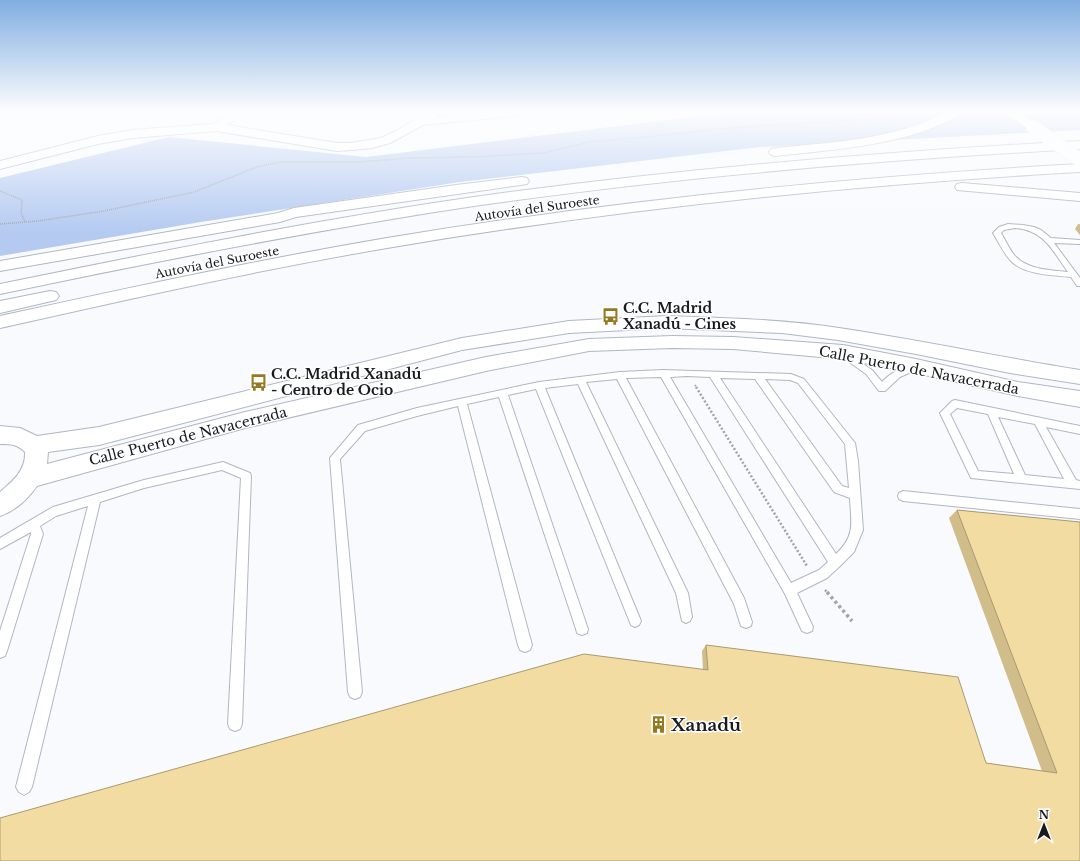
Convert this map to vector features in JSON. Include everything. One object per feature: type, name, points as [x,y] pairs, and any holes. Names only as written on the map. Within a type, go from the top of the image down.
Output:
[{"type":"main road","points":[[553,178],[698,162],[813,153]]},
{"type":"main road","name":"Autovía del Suroeste","points":[[0,289],[117,265],[298,231],[468,203],[793,164],[956,153]]},
{"type":"main road","name":"Autovía del Suroeste","points":[[115,282],[381,231],[650,192],[783,177],[1080,158]]},
{"type":"main road","points":[[0,266],[280,217],[434,197],[667,172],[758,164],[793,164]]},
{"type":"main road","points":[[0,322],[386,244],[627,208],[799,189],[1031,170],[1080,168]]},
{"type":"main road","points":[[280,217],[294,213],[456,189],[537,180]]},
{"type":"main road","points":[[799,189],[833,191],[894,187],[938,187],[1034,192],[1080,197]]},
{"type":"main road","points":[[0,307],[61,294]]},
{"type":"main road","name":"Calle Puerto de Navacerrada","points":[[33,445],[99,436],[462,344],[569,327],[667,322],[782,327],[885,341],[1010,366],[1080,377]]},
{"type":"main road","name":"Calle Puerto de Navacerrada","points":[[30,478],[245,420],[486,364],[589,346],[672,342],[734,343],[842,352],[916,366],[1018,389],[1080,398]]},
{"type":"main road","points":[[0,435],[24,438],[33,445],[37,454],[36,465],[30,478],[18,492],[0,506]]},
{"type":"street","points":[[0,164],[44,153]]},
{"type":"lane","points":[[1073,274],[1049,272],[1027,266],[1016,261],[996,233],[999,228],[1007,226],[1030,228],[1045,234],[1049,240],[1073,274],[1080,284]]},
{"type":"lane","points":[[1049,240],[1080,242]]},
{"type":"lane","points":[[842,352],[869,372],[882,389],[890,378],[903,370],[916,366]]},
{"type":"lane","points":[[663,373],[789,590],[807,627]]},
{"type":"lane","points":[[355,692],[335,458],[362,428],[417,412],[540,384],[620,375],[687,373],[757,375],[791,377],[801,381],[850,442],[853,462],[857,530],[850,548],[823,574],[789,590]]},
{"type":"lane","points":[[713,374],[835,563]]},
{"type":"lane","points":[[620,375],[740,602],[746,622]]},
{"type":"lane","points":[[757,375],[838,488],[855,495]]},
{"type":"lane","points":[[580,379],[682,593],[686,617]]},
{"type":"lane","points":[[540,384],[634,620]]},
{"type":"lane","points":[[502,393],[582,629]]},
{"type":"lane","points":[[462,402],[525,645]]},
{"type":"lane","points":[[1076,485],[975,475],[945,413],[955,404],[1080,430]]},
{"type":"lane","points":[[991,411],[1022,480]]},
{"type":"lane","points":[[1038,421],[1076,485]]},
{"type":"lane","points":[[0,544],[53,512],[144,484],[223,466],[246,476],[235,724]]},
{"type":"lane","points":[[903,496],[1080,514]]},
{"type":"lane","points":[[24,787],[95,499]]},
{"type":"lane","points":[[0,651],[37,534],[34,524]]},
{"type":"path","points":[[0,224],[38,222],[194,192],[257,167],[279,162],[360,162],[409,158],[472,157],[540,153]]},
{"type":"path","points":[[0,191],[22,200],[21,213],[25,222]]},
{"type":"path","points":[[687,373],[814,578],[852,621]]},
{"type":"shaded area","points":[[102,153],[328,153],[366,157],[397,153],[707,153],[460,182],[201,222],[0,256],[0,178]]},
{"type":"building","name":"Xanadú","points":[[957,510],[1080,522],[1080,861],[0,861],[0,818],[584,654],[708,670],[706,645],[958,677],[986,763],[1057,773]]},
{"type":"place","name":"C.C. Madrid Xanadú - Cines","points":[[610,316]]},
{"type":"place","name":"C.C. Madrid Xanadú - Centro de Ocio","points":[[258,382]]},
{"type":"place","name":"Xanadú","points":[[658,725]]}]
